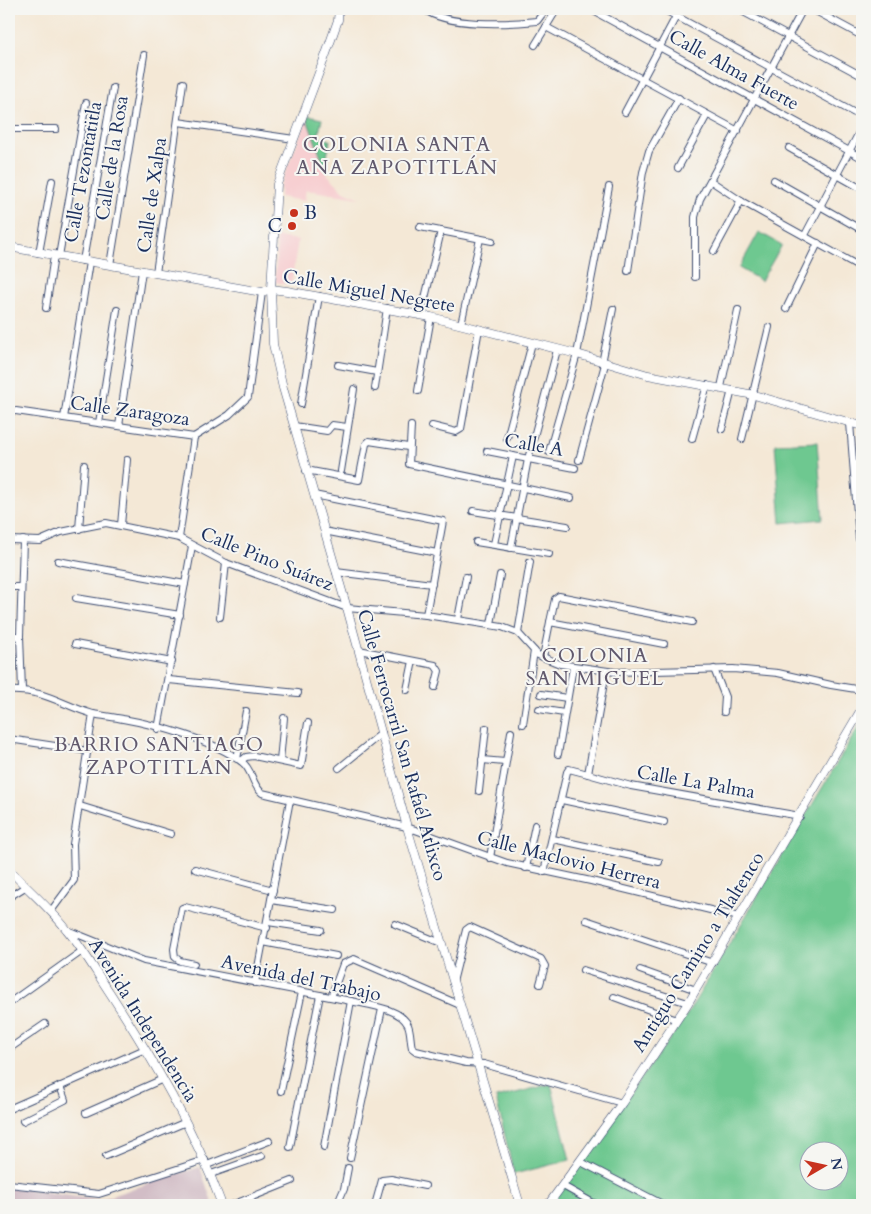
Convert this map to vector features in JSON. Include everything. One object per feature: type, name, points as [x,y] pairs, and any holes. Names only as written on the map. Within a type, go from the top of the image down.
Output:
[{"type":"street","name":"Calle Ferrocarril San Rafaél Atlixco","points":[[339,9],[338,20],[277,186],[271,289],[272,344],[407,827],[520,1205]]},
{"type":"street","points":[[424,9],[439,17],[486,23],[537,22],[546,9]]},
{"type":"street","points":[[534,45],[557,9]]},
{"type":"street","name":"Calle Alma Fuerte","points":[[590,9],[862,158]]},
{"type":"street","points":[[663,9],[862,117]]},
{"type":"street","points":[[625,112],[680,9]]},
{"type":"street","points":[[738,9],[862,76]]},
{"type":"street","points":[[695,277],[695,217],[700,199],[803,9]]},
{"type":"street","points":[[812,9],[862,36]]},
{"type":"street","points":[[546,27],[738,131]]},
{"type":"street","name":"Calle de la Rosa","points":[[110,266],[144,55]]},
{"type":"street","name":"Calle de Xalpa","points":[[156,273],[183,83]]},
{"type":"street","name":"Calle Tezontatitla","points":[[64,418],[113,88]]},
{"type":"street","points":[[628,271],[642,181],[649,151],[678,98]]},
{"type":"street","points":[[46,308],[86,103]]},
{"type":"street","points":[[678,168],[707,114]]},
{"type":"street","points":[[178,122],[294,139]]},
{"type":"street","points":[[805,235],[862,127]]},
{"type":"street","points":[[9,129],[56,129]]},
{"type":"street","points":[[789,148],[862,189]]},
{"type":"street","points":[[774,180],[862,230]]},
{"type":"street","points":[[711,181],[741,201],[862,268]]},
{"type":"street","points":[[39,253],[52,182]]},
{"type":"street","points":[[549,452],[577,354],[609,187]]},
{"type":"street","points":[[714,251],[741,201]]},
{"type":"street","points":[[420,227],[492,241]]},
{"type":"street","points":[[421,315],[441,231]]},
{"type":"street","points":[[462,324],[480,239]]},
{"type":"street","points":[[786,309],[818,244]]},
{"type":"street","name":"Calle Miguel Negrete","points":[[9,247],[262,292],[271,289],[431,317],[577,354],[603,364],[648,376],[707,385],[754,395],[862,425]]},
{"type":"street","points":[[119,426],[142,271]]},
{"type":"street","name":"Calle Zaragoza","points":[[9,410],[194,437],[229,415],[248,398],[262,292]]},
{"type":"street","points":[[301,404],[318,296]]},
{"type":"street","points":[[374,388],[387,308]]},
{"type":"street","points":[[580,460],[603,364],[613,309]]},
{"type":"street","points":[[99,423],[117,310]]},
{"type":"street","points":[[721,388],[738,310]]},
{"type":"street","points":[[418,391],[431,317]]},
{"type":"street","points":[[742,439],[769,328]]},
{"type":"street","points":[[432,426],[456,432],[461,429],[479,329]]},
{"type":"street","points":[[507,438],[532,343]]},
{"type":"street","points":[[512,548],[516,516],[528,459],[557,350]]},
{"type":"street","points":[[338,365],[377,372]]},
{"type":"street","points":[[692,439],[707,385]]},
{"type":"street","points":[[341,470],[354,389]]},
{"type":"street","points":[[722,429],[732,390]]},
{"type":"street","points":[[850,423],[859,540]]},
{"type":"street","points":[[294,426],[327,431],[332,425],[347,427]]},
{"type":"street","points":[[411,426],[408,447],[409,464],[571,498]]},
{"type":"street","points":[[179,538],[194,437]]},
{"type":"street","points":[[306,470],[359,480],[366,444],[369,441],[408,447]]},
{"type":"street","name":"Calle A","points":[[487,451],[575,468]]},
{"type":"street","points":[[494,544],[513,456]]},
{"type":"street","points":[[121,525],[127,460]]},
{"type":"street","points":[[79,529],[84,465]]},
{"type":"street","points":[[314,495],[443,521],[426,615]]},
{"type":"street","points":[[473,511],[516,516],[567,526]]},
{"type":"street","name":"Calle Pino Suárez","points":[[9,540],[40,541],[61,532],[106,522],[179,538],[226,563],[347,608],[426,615],[492,624],[518,633],[534,651],[550,662],[606,671],[714,669],[778,673],[862,690]]},
{"type":"street","points":[[324,530],[437,553]]},
{"type":"street","points":[[22,690],[20,636],[23,540]]},
{"type":"street","points":[[476,542],[549,554]]},
{"type":"street","points":[[158,728],[169,680],[192,546]]},
{"type":"street","points":[[58,561],[185,584]]},
{"type":"street","points":[[518,633],[530,562]]},
{"type":"street","points":[[220,617],[226,563]]},
{"type":"street","points":[[336,572],[432,584]]},
{"type":"street","points":[[492,624],[500,575]]},
{"type":"street","points":[[458,620],[466,577]]},
{"type":"street","points":[[9,587],[21,588]]},
{"type":"street","points":[[543,657],[555,599],[559,596],[692,622]]},
{"type":"street","points":[[76,598],[180,615]]},
{"type":"street","points":[[550,622],[664,644]]},
{"type":"street","points":[[9,636],[20,636]]},
{"type":"street","points":[[75,644],[172,662]]},
{"type":"street","points":[[359,650],[435,665],[438,668],[436,687]]},
{"type":"street","points":[[523,724],[534,651]]},
{"type":"street","points":[[407,690],[413,661]]},
{"type":"street","points":[[558,754],[573,667]]},
{"type":"street","points":[[714,669],[725,697],[724,712]]},
{"type":"street","points":[[588,774],[606,671]]},
{"type":"street","points":[[169,680],[298,693]]},
{"type":"street","points":[[9,691],[35,692],[93,714],[126,719],[158,728],[203,742],[239,760]]},
{"type":"street","points":[[541,694],[567,698]]},
{"type":"street","name":"Antiguo Camino a Tlaltenco","points":[[548,1205],[622,1103],[688,1003],[862,708]]},
{"type":"street","points":[[539,709],[564,713]]},
{"type":"street","points":[[239,760],[246,711]]},
{"type":"street","points":[[51,911],[74,880],[73,844],[93,714]]},
{"type":"street","points":[[280,761],[284,718]]},
{"type":"street","points":[[239,760],[246,756],[254,756],[301,766],[308,723]]},
{"type":"street","points":[[479,791],[486,728]]},
{"type":"street","points":[[490,858],[505,762],[512,732]]},
{"type":"street","points":[[339,768],[382,733]]},
{"type":"street","points":[[9,739],[88,751]]},
{"type":"street","name":"Calle Maclovio Herrera","points":[[239,760],[250,771],[256,788],[262,793],[407,827],[490,858],[526,868],[591,881],[739,917]]},
{"type":"street","points":[[482,760],[505,762]]},
{"type":"street","name":"Calle La Palma","points":[[562,800],[569,769],[630,786],[800,816]]},
{"type":"street","points":[[254,983],[264,942],[290,800]]},
{"type":"street","points":[[544,872],[562,800],[664,822]]},
{"type":"street","points":[[80,806],[171,834]]},
{"type":"street","points":[[526,868],[535,825]]},
{"type":"street","points":[[553,839],[659,862]]},
{"type":"street","name":"Avenida Independencia","points":[[9,869],[68,930],[145,1049],[186,1122],[206,1163],[222,1205]]},
{"type":"street","points":[[195,869],[273,890]]},
{"type":"street","points":[[9,897],[25,887]]},
{"type":"street","points":[[271,900],[335,910]]},
{"type":"street","points":[[194,964],[180,962],[175,957],[174,949],[182,908],[185,907],[267,925],[321,930]]},
{"type":"street","points":[[586,920],[713,963]]},
{"type":"street","points":[[394,924],[441,943]]},
{"type":"street","points":[[453,982],[468,927],[541,960],[544,966],[540,984]]},
{"type":"street","name":"Avenida del Trabajo","points":[[68,930],[144,961],[351,1001],[382,1009],[400,1016],[407,1023],[412,1048],[416,1051],[466,1063],[484,1064],[622,1103]]},
{"type":"street","points":[[264,942],[336,956]]},
{"type":"street","points":[[9,1003],[82,951]]},
{"type":"street","points":[[331,997],[343,964],[354,959],[460,1005]]},
{"type":"street","points":[[584,970],[688,1003]]},
{"type":"street","points":[[640,970],[696,990]]},
{"type":"street","points":[[281,1091],[302,992]]},
{"type":"street","points":[[290,1147],[320,995]]},
{"type":"street","points":[[614,997],[677,1020]]},
{"type":"street","points":[[324,1147],[351,1001]]},
{"type":"street","points":[[350,1158],[382,1009]]},
{"type":"street","points":[[9,1042],[14,1046],[45,1024]]},
{"type":"street","points":[[9,1109],[145,1049]]},
{"type":"street","points":[[86,1113],[163,1079]]},
{"type":"street","points":[[23,1121],[65,1100],[60,1086]]},
{"type":"street","points":[[106,1156],[186,1122]]},
{"type":"street","points":[[9,1184],[99,1194],[206,1163],[269,1141]]},
{"type":"street","points":[[210,1174],[262,1156]]},
{"type":"street","points":[[581,1162],[664,1205]]},
{"type":"street","points":[[337,1205],[344,1189],[348,1168]]},
{"type":"street","points":[[375,1205],[382,1180],[391,1179],[424,1186]]},
{"type":"street","points":[[232,1205],[292,1181]]},
{"type":"street","points":[[563,1186],[597,1205]]},
{"type":"shaded area","points":[[307,119],[328,175],[344,191],[360,198],[306,190],[304,201],[280,197],[280,186]]},
{"type":"shaded area","points":[[277,237],[298,240],[291,285],[275,282]]},
{"type":"shaded area","points":[[200,1167],[213,1205],[9,1205],[9,1187],[98,1200]]},
{"type":"green space","points":[[308,116],[322,119],[318,137],[330,140],[325,168],[307,119]]},
{"type":"green space","points":[[759,232],[782,245],[761,281],[739,268]]},
{"type":"green space","points":[[817,442],[823,519],[781,523],[775,444]]},
{"type":"green space","points":[[862,721],[862,1205],[549,1205],[685,1018]]},
{"type":"green space","points":[[551,1084],[570,1160],[514,1174],[496,1098]]},
{"type":"place","name":"B","points":[[294,213]]},
{"type":"place","name":"C","points":[[292,226]]},
{"type":"district","name":"COLONIA SANTA ANA ZAPOTITLÁN","points":[[397,156]]},
{"type":"district","name":"COLONIA SAN MIGUEL","points":[[595,666]]},
{"type":"district","name":"BARRIO SANTIAGO ZAPOTITLÁN","points":[[159,756]]}]
